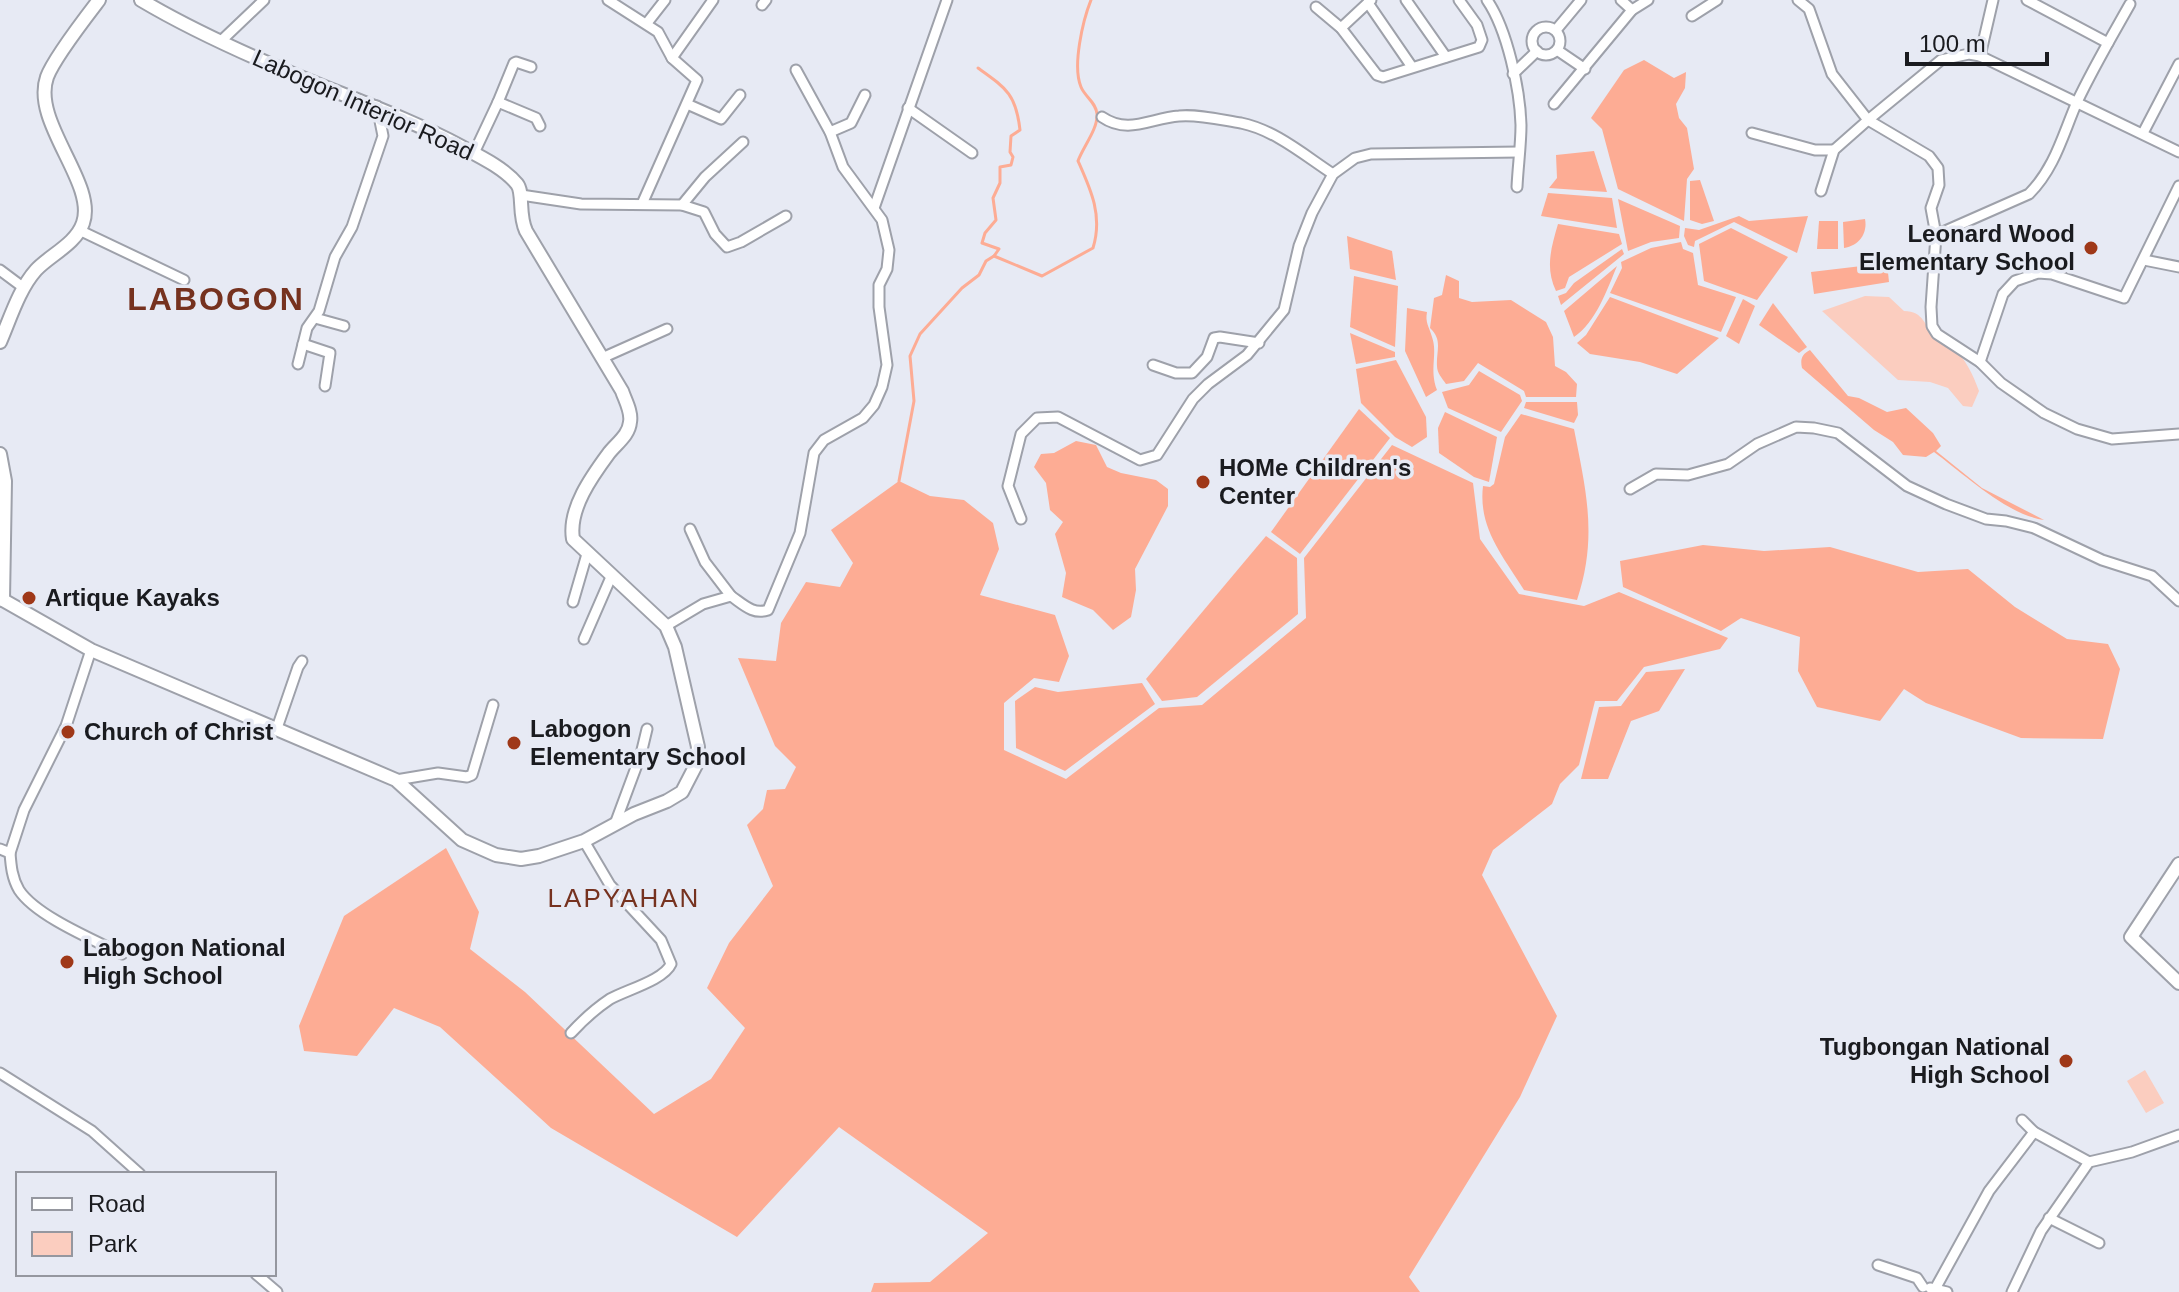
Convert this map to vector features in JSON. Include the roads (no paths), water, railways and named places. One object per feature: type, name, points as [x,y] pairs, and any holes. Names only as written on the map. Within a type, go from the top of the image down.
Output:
[{"type":"street","points":[[1,339],[35,271],[84,222],[78,184],[51,123],[45,97],[47,78],[99,0]]},
{"type":"street","name":"Labogon Interior Road","points":[[141,0],[271,65],[422,126],[493,165],[517,184],[521,195]]},
{"type":"street","points":[[221,41],[264,0]]},
{"type":"street","points":[[647,23],[665,0]]},
{"type":"street","points":[[672,58],[713,0]]},
{"type":"street","points":[[874,208],[947,0]]},
{"type":"street","points":[[1406,0],[1446,57]]},
{"type":"street","points":[[1316,7],[1341,28],[1379,77],[1479,47],[1477,25],[1459,0]]},
{"type":"street","points":[[1487,0],[1497,14],[1513,74],[1521,124],[1517,187]]},
{"type":"street","points":[[1621,0],[1632,10]]},
{"type":"street","points":[[1554,104],[1632,10],[1648,0]]},
{"type":"street","points":[[1692,16],[1717,0]]},
{"type":"street","points":[[1798,0],[1809,9],[1832,74],[1868,120],[1929,156],[1938,168],[1939,185],[1931,208],[1936,235],[1931,307],[1932,326],[1937,334],[1980,362],[2001,383],[2044,413],[2097,437],[2112,439],[2179,434]]},
{"type":"street","points":[[1980,56],[1993,0]]},
{"type":"street","points":[[2027,0],[2108,43]]},
{"type":"street","points":[[613,1],[658,32],[672,58],[697,80],[642,204]]},
{"type":"street","points":[[1341,28],[1370,2],[1412,67]]},
{"type":"street","points":[[1556,30],[1575,2]]},
{"type":"street","points":[[1936,235],[2029,194],[2040,183],[2055,157],[2078,101],[2130,4]]},
{"type":"street","points":[[1549,27],[1556,30],[1560,36],[1557,50],[1551,54],[1537,51],[1532,38],[1536,31],[1549,27]]},
{"type":"street","points":[[1557,50],[1585,69]]},
{"type":"street","points":[[1513,74],[1537,51]]},
{"type":"street","points":[[1821,191],[1834,150],[1941,60],[1969,54],[1980,56],[2078,101],[2179,152]]},
{"type":"street","points":[[474,153],[514,63],[531,67]]},
{"type":"street","points":[[2143,133],[2179,64]]},
{"type":"street","points":[[690,529],[705,562],[731,596],[751,610],[759,613],[768,610],[800,533],[814,453],[824,440],[863,418],[874,405],[882,387],[887,365],[879,285],[887,269],[889,250],[882,220],[843,167],[830,132],[796,70]]},
{"type":"street","points":[[687,104],[721,119],[740,95]]},
{"type":"street","points":[[830,132],[851,123],[865,95]]},
{"type":"street","points":[[498,102],[536,118],[540,126]]},
{"type":"street","points":[[298,364],[307,328],[315,318],[335,257],[352,227],[383,136],[377,106]]},
{"type":"street","points":[[908,108],[972,153]]},
{"type":"street","points":[[1102,117],[1117,125],[1127,126],[1183,115],[1262,129],[1333,174]]},
{"type":"street","points":[[1752,133],[1815,150],[1834,150]]},
{"type":"street","points":[[682,205],[705,177],[743,142]]},
{"type":"street","points":[[1021,519],[1008,486],[1021,434],[1029,423],[1046,416],[1058,417],[1140,460],[1150,458],[1162,450],[1193,399],[1259,343],[1284,310],[1299,246],[1333,174],[1355,158],[1371,154],[1519,152]]},
{"type":"street","points":[[1980,362],[2003,294],[2015,281],[2038,273],[2052,274],[2124,298],[2179,186]]},
{"type":"street","points":[[0,454],[3,481],[2,600],[91,650],[396,780],[462,840],[496,855],[521,859],[539,856],[584,841],[682,792],[696,765],[698,747],[675,647],[666,626],[573,539],[575,509],[631,422],[622,391],[520,219],[521,195],[581,204],[682,205],[704,212],[715,234],[727,247],[786,216]]},
{"type":"street","points":[[79,230],[184,280]]},
{"type":"street","points":[[2144,260],[2179,267]]},
{"type":"street","points":[[0,270],[24,288]]},
{"type":"street","points":[[315,318],[344,326]]},
{"type":"street","points":[[602,358],[667,329]]},
{"type":"street","points":[[1153,365],[1176,373],[1192,373],[1207,357],[1214,338],[1259,343]]},
{"type":"street","points":[[303,344],[330,353],[325,386]]},
{"type":"street","points":[[1630,489],[1656,474],[1688,475],[1728,464],[1757,444],[1796,427],[1814,428],[1838,433],[1907,486],[1986,519],[2034,528],[2102,560],[2152,576],[2179,601]]},
{"type":"street","points":[[573,602],[587,554]]},
{"type":"street","points":[[584,639],[611,577]]},
{"type":"street","points":[[666,626],[703,604],[731,596]]},
{"type":"street","points":[[91,650],[66,726],[5,851],[20,892],[45,913],[122,954]]},
{"type":"street","points":[[277,728],[302,661]]},
{"type":"street","points":[[396,780],[438,773],[472,775],[493,705]]},
{"type":"street","points":[[615,824],[647,729]]},
{"type":"street","points":[[571,1033],[586,1017],[610,1000],[658,976],[671,964],[661,940],[610,885],[584,841]]},
{"type":"street","points":[[2179,864],[2131,937],[2179,983]]},
{"type":"street","points":[[0,1073],[92,1131],[138,1172]]},
{"type":"street","points":[[2022,1120],[2034,1132],[2089,1162],[2132,1152],[2179,1135]]},
{"type":"street","points":[[1935,1289],[1989,1191],[2034,1132]]},
{"type":"street","points":[[2012,1292],[2049,1218],[2089,1162]]},
{"type":"street","points":[[2049,1218],[2099,1243]]},
{"type":"street","points":[[1878,1265],[1917,1278],[1921,1290],[1947,1292]]},
{"type":"street","points":[[258,1276],[277,1292]]},
{"type":"waterway","points":[[899,481],[914,401],[910,356],[920,334],[994,256],[1042,276],[1093,248],[1096,214],[1078,161],[1097,120],[1095,106],[1081,87],[1078,67],[1082,31],[1091,0]]},
{"type":"waterway","points":[[978,68],[1008,93],[1016,108],[1020,130],[1011,136],[1011,165],[1000,167],[1000,183],[993,198],[996,220],[985,233],[982,243],[999,249],[994,256]]},
{"type":"place","name":"Leonard Wood Elementary School","points":[[2091,248]]},
{"type":"place","name":"HOMe Children's Center","points":[[1203,482]]},
{"type":"place","name":"Artique Kayaks","points":[[29,598]]},
{"type":"place","name":"Church of Christ","points":[[68,732]]},
{"type":"place","name":"Labogon Elementary School","points":[[514,743]]},
{"type":"place","name":"Labogon National High School","points":[[67,962]]},
{"type":"place","name":"Tugbongan National High School","points":[[2066,1061]]},
{"type":"district","name":"LABOGON","points":[[216,299]]},
{"type":"district","name":"LAPYAHAN","points":[[624,898]]}]
